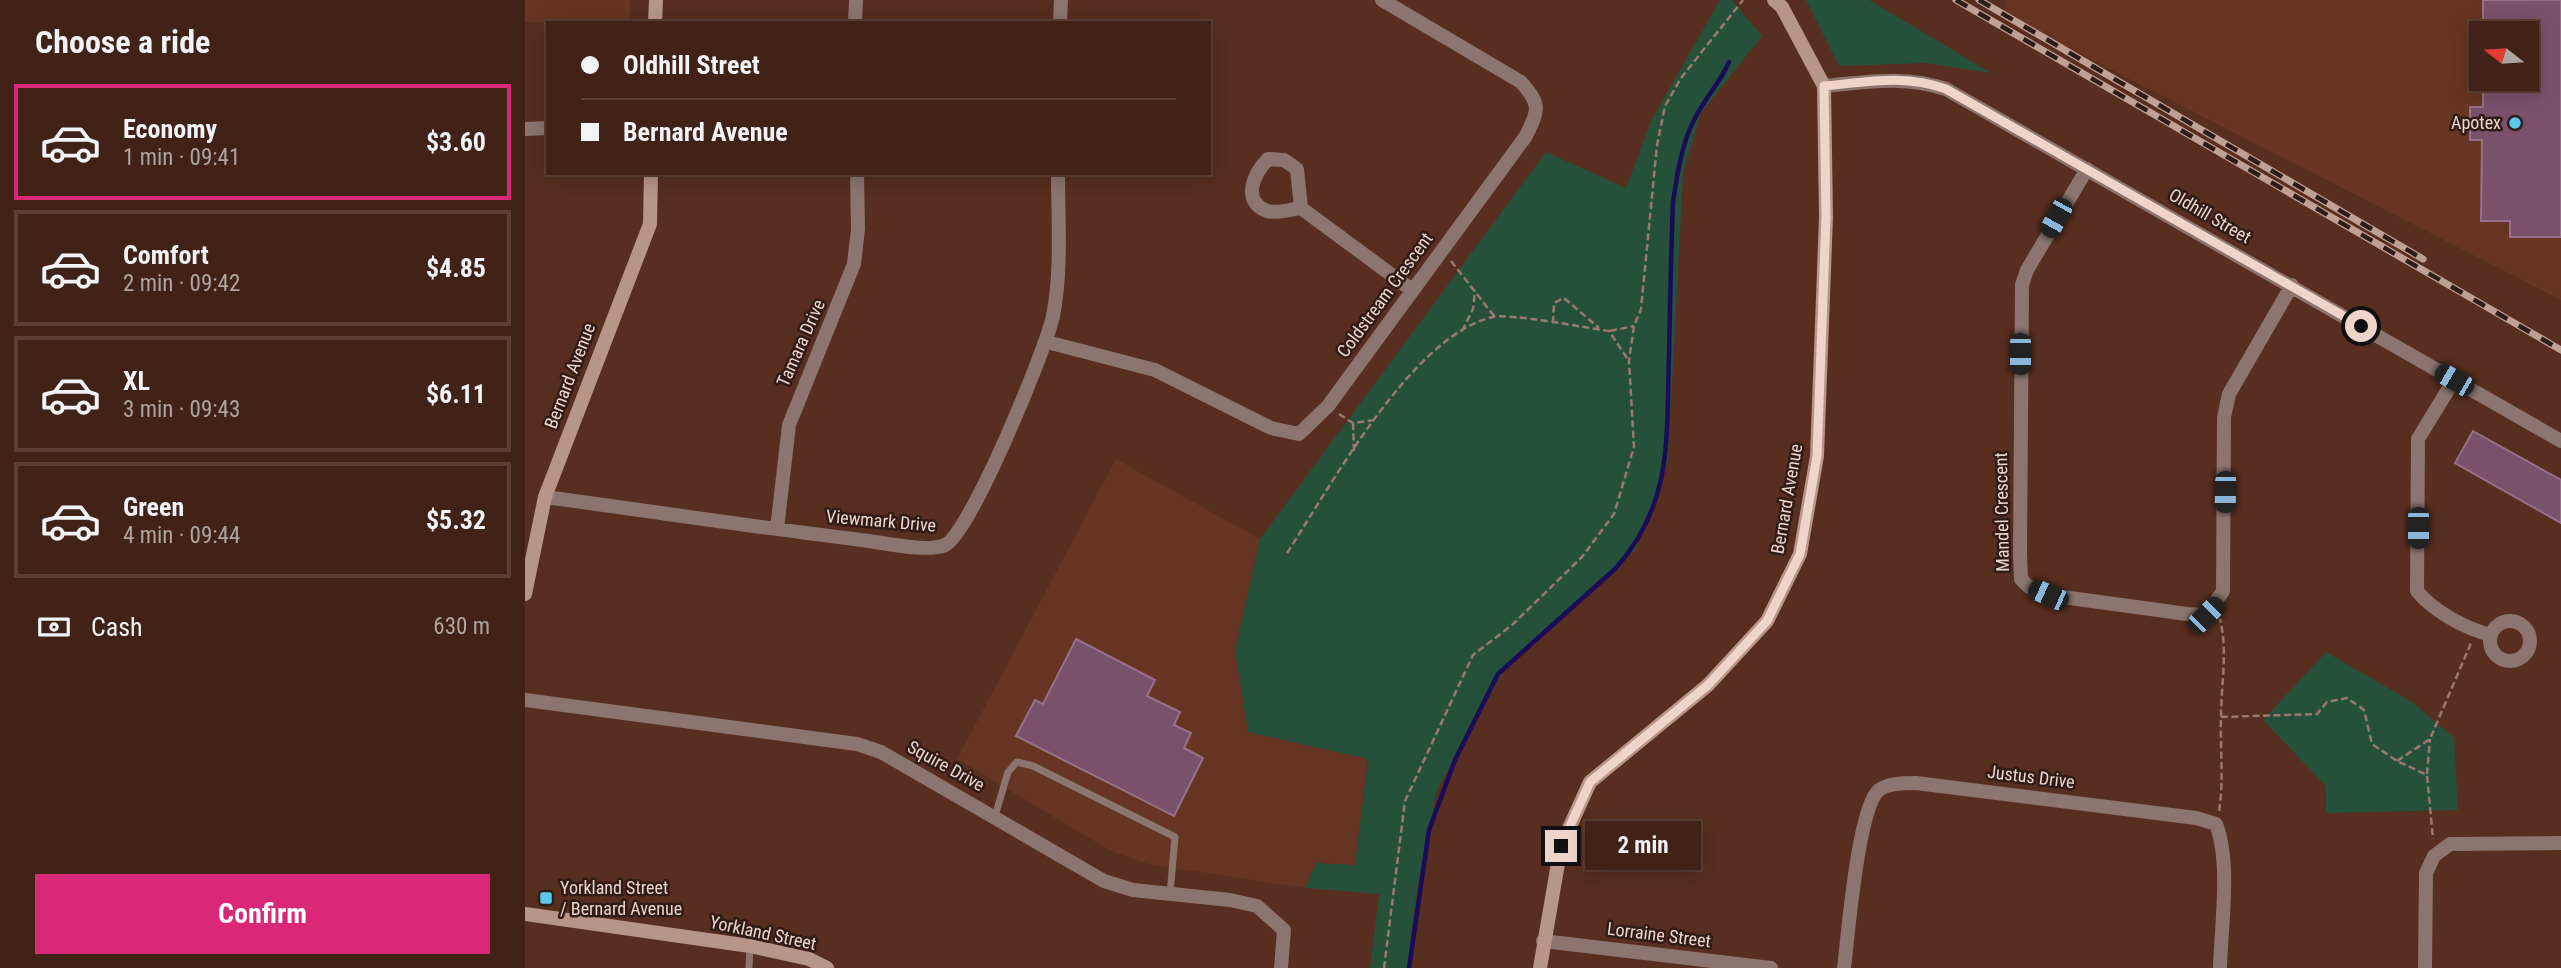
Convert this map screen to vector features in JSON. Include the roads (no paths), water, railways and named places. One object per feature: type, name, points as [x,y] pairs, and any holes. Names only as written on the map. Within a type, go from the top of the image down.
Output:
[{"type":"street","points":[[655,21],[656,0]]},
{"type":"street","points":[[855,21],[856,0]]},
{"type":"street","points":[[1060,21],[1061,0]]},
{"type":"street","name":"Coldstream Crescent","points":[[1047,342],[1155,370],[1285,432],[1299,434],[1328,406],[1526,135],[1538,107],[1521,82],[1382,0]]},
{"type":"street","name":"Bernard Avenue","points":[[1540,968],[1561,846],[1590,782],[1708,685],[1767,621],[1800,554],[1817,456],[1826,217],[1824,86],[1782,7],[1774,0]]},
{"type":"street","name":"Oldhill Street","points":[[1824,86],[1901,79],[1920,80],[1946,89],[2561,441]]},
{"type":"street","points":[[525,128],[546,128]]},
{"type":"street","name":"Mandel Crescent","points":[[2087,169],[2033,259],[2022,285],[2021,579],[2029,587],[2048,595],[2187,614],[2206,615],[2217,604],[2223,591],[2224,417],[2229,394],[2292,285]]},
{"type":"street","name":"Bernard Avenue","points":[[525,594],[545,497],[650,224],[651,175]]},
{"type":"street","name":"Tamara Drive","points":[[777,529],[789,425],[854,264],[858,229],[857,175]]},
{"type":"street","name":"Viewmark Drive","points":[[545,497],[922,547],[946,545],[956,536],[970,508],[1021,405],[1047,342],[1057,279],[1058,175]]},
{"type":"street","points":[[1301,208],[1412,290]]},
{"type":"street","points":[[2454,380],[2418,439],[2417,591],[2428,604],[2483,633]]},
{"type":"street","name":"Squire Drive","points":[[525,700],[857,744],[881,752],[1104,881],[1133,890],[1230,900],[1257,906],[1284,930],[1281,968]]},
{"type":"street","name":"Justus Drive","points":[[1844,968],[1865,818],[1879,790],[1896,784],[1949,786],[2170,814],[2216,824],[2221,838],[2222,858],[2220,968]]},
{"type":"street","points":[[2425,968],[2426,873],[2434,856],[2450,844],[2561,843]]},
{"type":"street","name":"Yorkland Street","points":[[525,914],[750,946],[809,959],[827,968]]},
{"type":"street","name":"Lorraine Street","points":[[1543,941],[1771,968]]},
{"type":"lane","points":[[995,816],[1008,772],[1017,762],[1033,766],[1175,837],[1170,895]]},
{"type":"lane","points":[[749,968],[750,946]]},
{"type":"waterway","points":[[1409,968],[1429,830],[1455,760],[1498,674],[1616,568],[1635,543],[1657,493],[1663,468],[1668,414],[1673,202],[1676,181],[1690,127],[1729,62]]},
{"type":"railway","points":[[1956,0],[2561,350]]},
{"type":"railway","points":[[1979,0],[2423,259]]},
{"type":"place","name":"Apotex","points":[[2515,123]]},
{"type":"place","name":"Yorkland Street / Bernard Avenue","points":[[546,898]]}]
